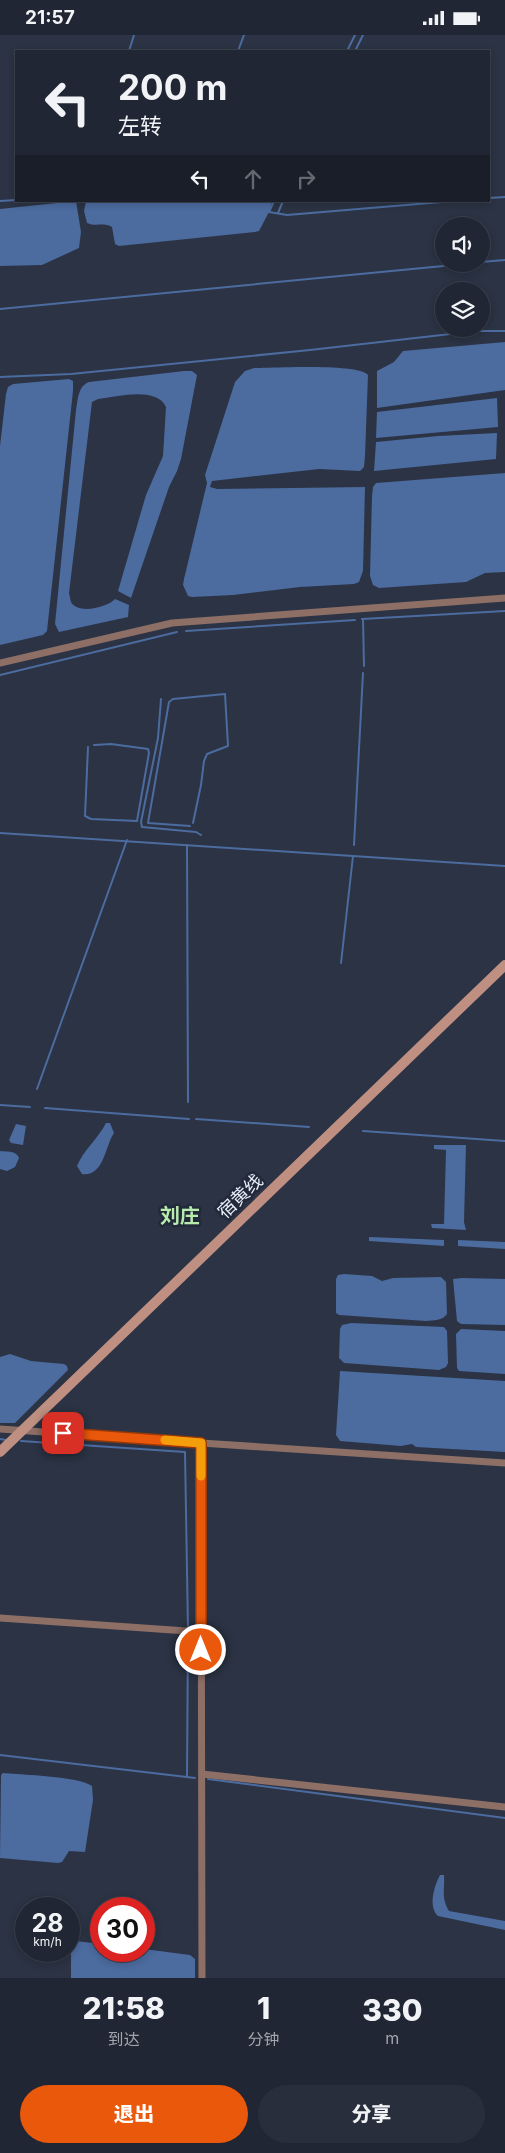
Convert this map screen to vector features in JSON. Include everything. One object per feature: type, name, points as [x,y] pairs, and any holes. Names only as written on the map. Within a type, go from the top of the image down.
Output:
[{"type":"main road","name":"宿黄线","points":[[0,1452],[173,1283],[505,965]]},
{"type":"street","points":[[0,663],[172,623],[505,598]]},
{"type":"street","points":[[0,1429],[505,1463]]},
{"type":"street","points":[[201,1443],[202,1978]]},
{"type":"street","points":[[0,1618],[201,1632]]},
{"type":"street","points":[[202,1774],[505,1807]]},
{"type":"water","points":[[76,202],[81,232],[79,248],[42,265],[0,266],[0,209]]},
{"type":"water","points":[[86,202],[272,202],[269,212],[259,231],[119,246],[115,244],[112,227],[87,223],[84,211]]},
{"type":"water","points":[[505,342],[505,390],[377,408],[377,371],[394,362],[403,351]]},
{"type":"water","points":[[254,368],[333,368],[361,371],[368,375],[365,456],[364,467],[360,471],[319,469],[212,481],[210,487],[217,489],[365,487],[363,571],[359,582],[233,595],[188,596],[183,585],[207,483],[205,475],[235,382],[245,371]]},
{"type":"water","points":[[192,371],[197,375],[181,459],[169,487],[131,598],[118,591],[146,495],[163,456],[166,407],[154,397],[135,394],[98,399],[92,402],[69,593],[71,602],[75,606],[86,609],[106,605],[115,599],[129,605],[128,617],[59,632],[55,624],[76,410],[81,390],[89,382]]},
{"type":"water","points":[[69,379],[73,381],[73,391],[47,631],[43,635],[0,645],[0,446],[6,394],[8,387],[13,384]]},
{"type":"water","points":[[497,398],[498,427],[376,438],[377,412]]},
{"type":"water","points":[[497,433],[496,459],[374,471],[376,442]]},
{"type":"water","points":[[505,473],[505,572],[485,573],[466,582],[379,588],[373,585],[370,576],[372,496],[373,487],[376,483]]},
{"type":"water","points":[[106,1123],[110,1123],[114,1133],[103,1159],[95,1171],[89,1174],[82,1174],[77,1166],[83,1154]]},
{"type":"water","points":[[16,1124],[26,1126],[23,1145],[11,1143],[9,1140]]},
{"type":"water","points":[[434,1145],[466,1145],[464,1222],[466,1230],[432,1228],[431,1224],[444,1224],[446,1150],[434,1149]]},
{"type":"water","points":[[0,1151],[18,1155],[19,1158],[15,1167],[7,1171],[0,1169]]},
{"type":"water","points":[[369,1237],[444,1240],[444,1246],[369,1241]]},
{"type":"water","points":[[458,1240],[505,1242],[505,1249],[458,1246]]},
{"type":"water","points":[[338,1275],[372,1276],[382,1281],[393,1278],[441,1277],[446,1282],[447,1314],[440,1319],[426,1321],[339,1315],[336,1313],[336,1279]]},
{"type":"water","points":[[453,1279],[505,1279],[505,1325],[461,1324],[457,1321]]},
{"type":"water","points":[[351,1323],[444,1327],[447,1331],[448,1363],[446,1367],[439,1370],[344,1363],[339,1358],[340,1329],[342,1325]]},
{"type":"water","points":[[461,1329],[505,1331],[505,1374],[459,1371],[457,1368],[456,1334]]},
{"type":"water","points":[[10,1354],[31,1361],[64,1364],[68,1370],[15,1423],[0,1423],[0,1357]]},
{"type":"water","points":[[340,1371],[505,1381],[505,1452],[416,1447],[412,1444],[401,1446],[340,1441],[336,1435]]},
{"type":"water","points":[[3,1773],[63,1778],[92,1786],[93,1800],[85,1852],[69,1851],[62,1862],[58,1863],[0,1858],[1,1775]]},
{"type":"water","points":[[440,1875],[444,1875],[444,1897],[449,1911],[505,1921],[505,1930],[438,1916],[433,1907],[433,1902],[434,1890]]},
{"type":"water","points":[[80,1941],[90,1943],[90,1962],[155,1962],[155,1950],[190,1955],[195,1959],[195,1978],[71,1978],[71,1962],[80,1962]]},
{"type":"waterway","points":[[129,50],[134,35]]},
{"type":"waterway","points":[[238,50],[244,35]]},
{"type":"waterway","points":[[348,50],[355,35]]},
{"type":"waterway","points":[[356,50],[363,35]]},
{"type":"waterway","points":[[490,198],[505,197]]},
{"type":"waterway","points":[[0,201],[15,200]]},
{"type":"waterway","points":[[274,202],[269,212],[287,215],[442,202]]},
{"type":"waterway","points":[[278,213],[283,202]]},
{"type":"waterway","points":[[490,261],[505,260]]},
{"type":"waterway","points":[[0,309],[435,267]]},
{"type":"waterway","points":[[0,377],[71,374],[477,331],[505,331]]},
{"type":"waterway","points":[[362,619],[505,611]]},
{"type":"waterway","points":[[363,619],[364,666]]},
{"type":"waterway","points":[[186,631],[355,620]]},
{"type":"waterway","points":[[0,675],[177,632]]},
{"type":"waterway","points":[[354,845],[363,673]]},
{"type":"waterway","points":[[190,826],[148,823],[169,702],[173,699],[225,694],[228,746],[207,754],[204,761],[193,823]]},
{"type":"waterway","points":[[161,699],[158,738],[141,822],[142,827],[196,832],[201,835]]},
{"type":"waterway","points":[[88,747],[85,816],[91,819],[137,821],[149,753],[148,749],[111,744],[94,745]]},
{"type":"waterway","points":[[0,833],[505,866]]},
{"type":"waterway","points":[[37,1089],[127,840]]},
{"type":"waterway","points":[[187,845],[188,1102]]},
{"type":"waterway","points":[[341,963],[353,856]]},
{"type":"waterway","points":[[0,1105],[30,1107]]},
{"type":"waterway","points":[[45,1108],[189,1119]]},
{"type":"waterway","points":[[196,1119],[309,1127]]},
{"type":"waterway","points":[[363,1131],[505,1141]]},
{"type":"waterway","points":[[0,1439],[6,1440]]},
{"type":"waterway","points":[[21,1441],[185,1452],[188,1630]]},
{"type":"waterway","points":[[187,1776],[188,1634]]},
{"type":"waterway","points":[[0,1755],[195,1778]]},
{"type":"waterway","points":[[208,1779],[505,1818]]},
{"type":"slow traffic","points":[[165,1440],[201,1443],[201,1476]]},
{"type":"district","name":"刘庄","points":[[180,1216]]},
{"type":"route","points":[[63,1433],[201,1443],[201,1650]]}]
